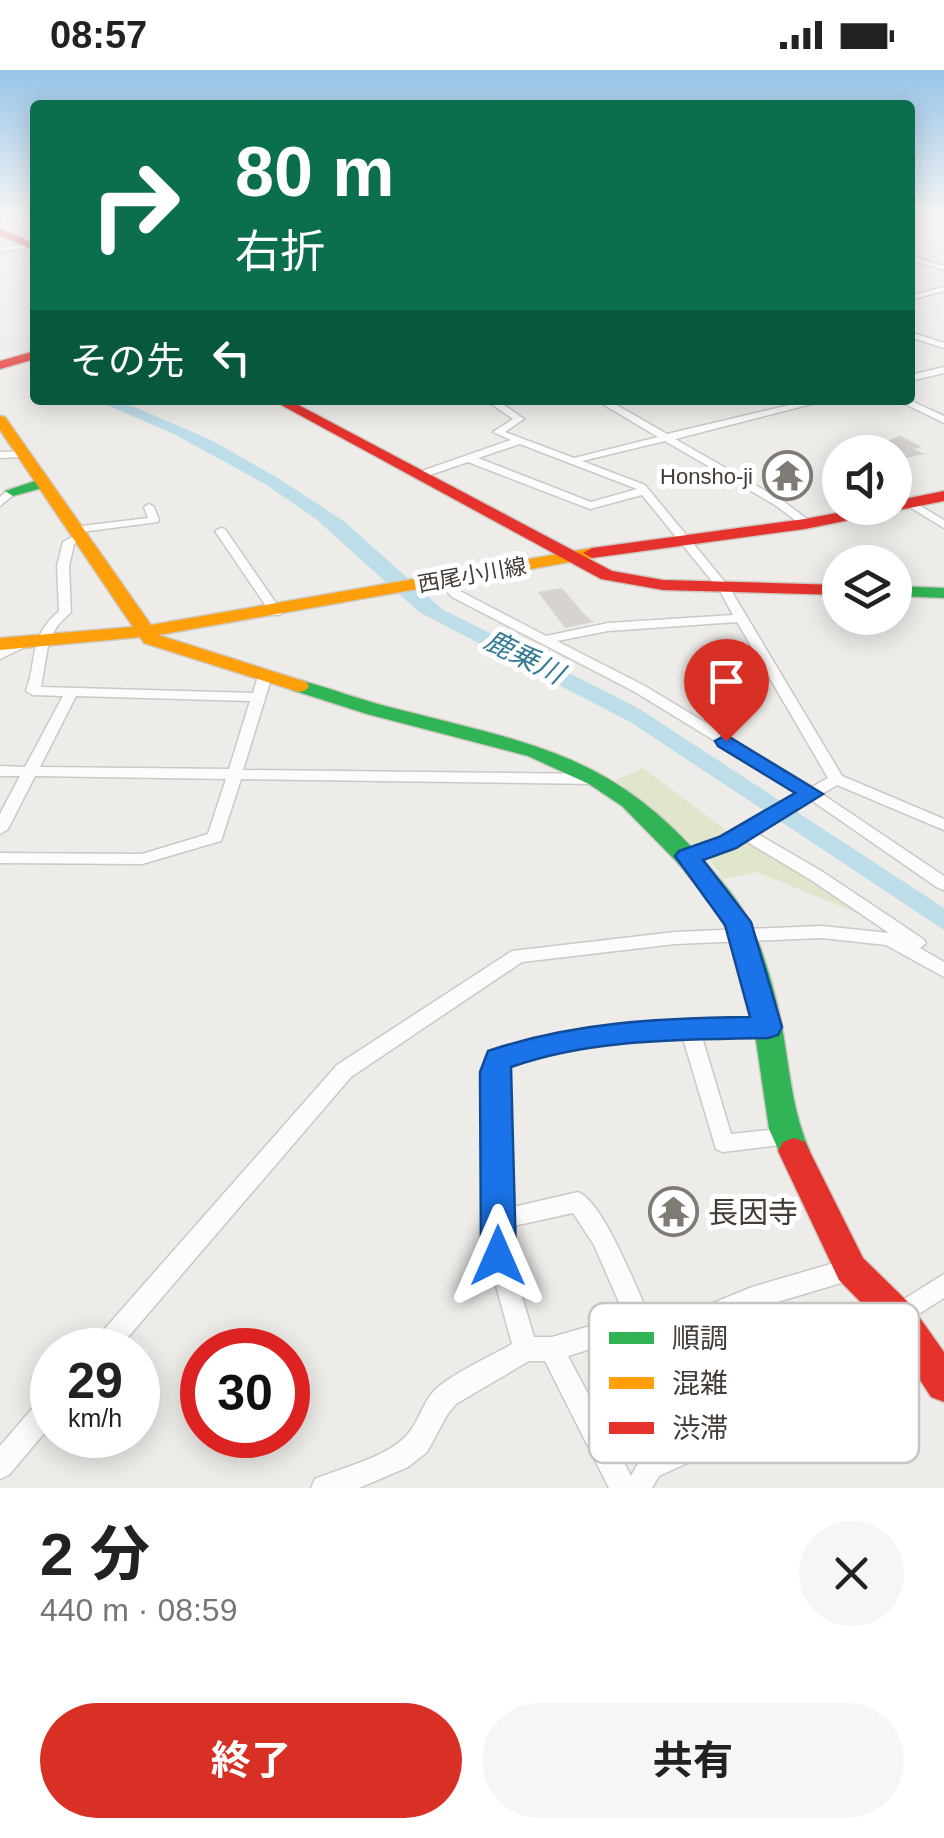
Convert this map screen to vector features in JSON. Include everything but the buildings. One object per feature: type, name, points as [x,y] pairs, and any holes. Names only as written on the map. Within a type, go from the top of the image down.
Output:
[{"type":"street","points":[[915,297],[944,289]]},
{"type":"street","points":[[915,335],[941,343]]},
{"type":"street","points":[[2,364],[30,356]]},
{"type":"street","points":[[915,377],[941,372]]},
{"type":"street","points":[[288,405],[597,571],[631,581],[822,589]]},
{"type":"street","points":[[498,405],[519,419],[498,432],[576,459],[643,490],[722,586],[836,779],[944,825]]},
{"type":"street","points":[[608,405],[779,503],[807,524]]},
{"type":"street","points":[[780,405],[787,408]]},
{"type":"street","points":[[576,459],[800,405]]},
{"type":"street","points":[[912,405],[944,420]]},
{"type":"street","points":[[0,420],[11,454],[41,484],[148,636],[261,687],[514,742],[597,779],[630,801],[687,856],[719,894],[744,936],[768,1027],[780,1116],[788,1137],[851,1269],[883,1303]]},
{"type":"street","points":[[420,475],[521,440]]},
{"type":"street","points":[[468,458],[590,506],[643,490]]},
{"type":"street","points":[[4,495],[41,484]]},
{"type":"street","name":"西尾小川線","points":[[912,504],[942,498]]},
{"type":"street","points":[[912,504],[944,525]]},
{"type":"street","points":[[149,506],[154,520],[76,533],[69,542],[64,566],[64,612],[14,647],[32,691],[261,687]]},
{"type":"street","name":"西尾小川線","points":[[14,647],[148,636],[570,557],[822,521]]},
{"type":"street","points":[[221,531],[276,612]]},
{"type":"street","points":[[440,580],[456,594],[640,689],[944,884]]},
{"type":"street","points":[[912,592],[944,593]]},
{"type":"street","points":[[543,640],[608,627],[740,618]]},
{"type":"street","points":[[0,858],[142,859],[210,840],[217,834],[261,687]]},
{"type":"street","points":[[0,829],[70,693]]},
{"type":"street","points":[[0,771],[597,779]]},
{"type":"street","points":[[687,856],[747,830],[836,779]]},
{"type":"street","points":[[747,830],[944,962]]},
{"type":"street","points":[[120,1328],[344,1071],[507,962],[531,953],[675,938],[822,932],[884,937],[944,970]]},
{"type":"street","points":[[589,1432],[539,1349],[498,1256],[498,1060],[541,1045],[689,1027],[768,1027]]},
{"type":"street","points":[[689,1027],[723,1142],[788,1137]]},
{"type":"street","points":[[498,1220],[578,1202],[602,1238],[631,1303]]},
{"type":"street","points":[[740,1303],[851,1269]]},
{"type":"street","points":[[918,1303],[944,1286]]},
{"type":"street","points":[[324,1488],[408,1451],[417,1444],[436,1404],[446,1395],[539,1349],[589,1336]]},
{"type":"street","points":[[919,1346],[944,1384]]},
{"type":"street","points":[[0,1466],[30,1431]]},
{"type":"street","points":[[608,1463],[623,1488]]},
{"type":"street","points":[[638,1488],[650,1466],[657,1463]]},
{"type":"green space","points":[[643,768],[731,834],[698,848],[616,780]]},
{"type":"green space","points":[[740,842],[750,842],[811,876],[869,918],[757,872],[724,879],[708,857]]},
{"type":"water","name":"鹿乗川","points":[[107,405],[130,405],[211,440],[278,478],[345,522],[442,609],[638,708],[944,908],[944,930],[632,723],[419,612],[316,519],[265,484],[172,433]]},
{"type":"traffic: fast","points":[[13,491],[41,484]]},
{"type":"traffic: fast","points":[[912,592],[944,593]]},
{"type":"traffic: fast","points":[[299,686],[374,710],[536,751],[597,779],[630,801],[687,857],[719,895],[743,935],[768,1027],[784,1129],[794,1151]]},
{"type":"traffic: slow","points":[[0,420],[151,639],[299,686]]},
{"type":"traffic: slow","points":[[0,644],[75,639],[223,620],[592,553]]},
{"type":"traffic: jam","points":[[0,365],[30,356]]},
{"type":"traffic: jam","points":[[288,405],[607,575],[663,585],[822,589]]},
{"type":"traffic: jam","points":[[592,553],[805,524],[944,496]]},
{"type":"traffic: jam","points":[[794,1151],[851,1269],[885,1303]]},
{"type":"traffic: jam","points":[[919,1347],[944,1384]]},
{"type":"place","name":"Honsho-ji","points":[[788,476]]},
{"type":"place","name":"長因寺","points":[[673,1212]]},
{"type":"route","points":[[498,1256],[498,1060],[541,1045],[642,1030],[768,1027],[738,922],[687,856],[728,842],[812,794],[726,741]]}]
